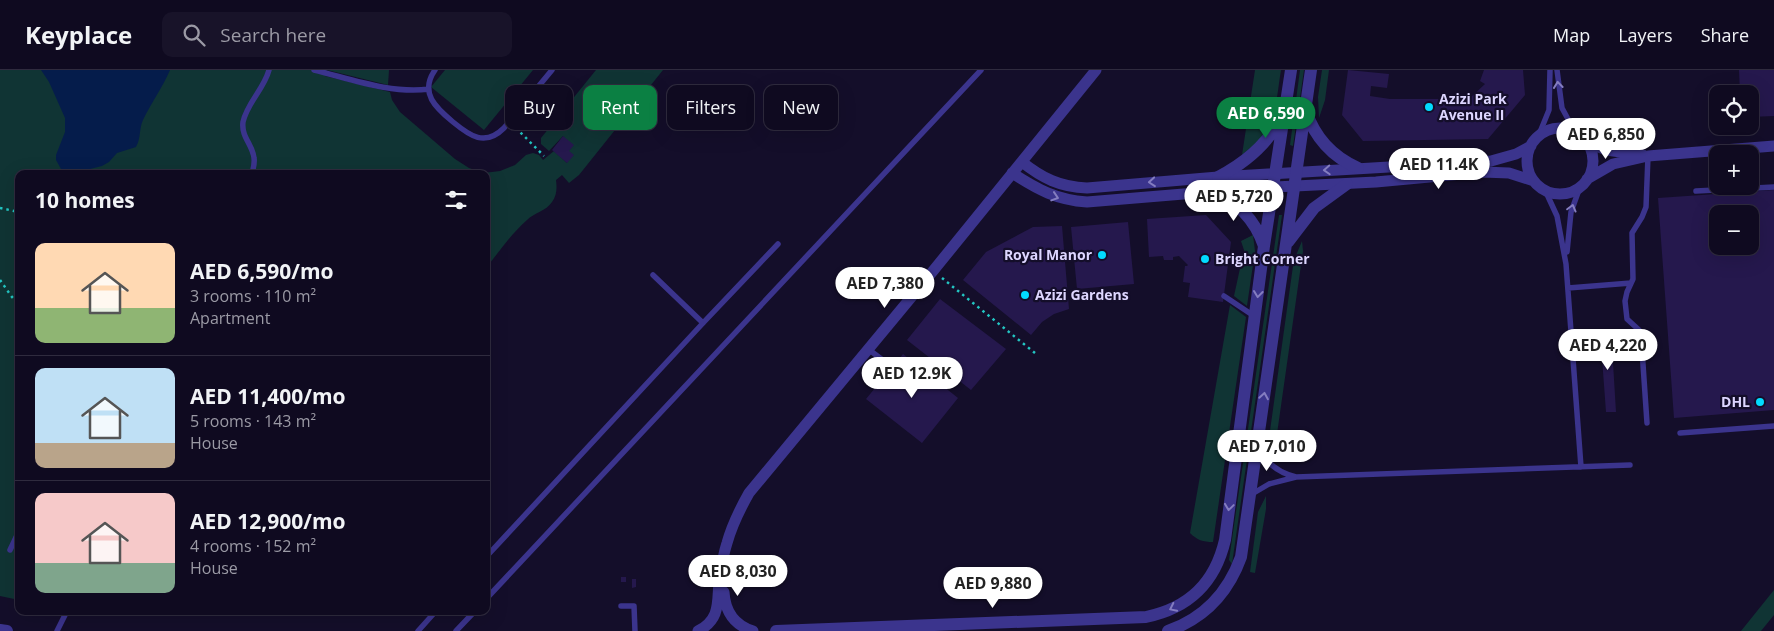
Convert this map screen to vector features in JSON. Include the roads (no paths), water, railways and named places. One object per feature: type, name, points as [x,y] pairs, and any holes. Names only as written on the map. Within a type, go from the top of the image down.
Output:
[{"type":"street","points":[[698,631],[710,621],[716,611],[719,600],[719,580],[726,543],[730,530],[749,493],[934,271],[1096,70]]},
{"type":"street","points":[[776,631],[881,629],[1146,617],[1167,611],[1187,601],[1200,590],[1220,560],[1225,540],[1264,246],[1291,70]]},
{"type":"street","points":[[1168,631],[1200,616],[1218,600],[1234,574],[1241,557],[1311,70]]},
{"type":"street","points":[[1218,177],[1238,166],[1255,152],[1272,132],[1285,109]]},
{"type":"street","points":[[1306,110],[1312,128],[1324,144],[1339,158],[1358,168]]},
{"type":"street","points":[[1534,181],[1528,168],[1528,153],[1531,146],[1538,137],[1556,129],[1562,129],[1575,132],[1586,142],[1592,154],[1592,167],[1584,183]]},
{"type":"street","points":[[1586,142],[1612,152],[1648,156]]},
{"type":"street","points":[[1022,162],[1052,182],[1075,188],[1276,173],[1491,161],[1516,154],[1531,146]]},
{"type":"street","points":[[1012,173],[1048,194],[1074,201],[1087,202],[1129,200],[1211,191],[1347,184],[1492,171],[1509,173],[1534,181],[1545,190],[1563,194],[1584,183],[1608,166],[1648,156],[1774,146]]},
{"type":"street","points":[[1286,246],[1314,208],[1347,184]]},
{"type":"street","points":[[1211,191],[1230,200],[1245,213],[1257,228],[1264,246]]},
{"type":"street","points":[[722,571],[725,600],[729,612],[737,623],[753,631]]},
{"type":"street","points":[[1210,577],[1225,590]]},
{"type":"street","points":[[0,630],[7,631]]},
{"type":"lane","points":[[253,170],[254,159],[243,132],[244,121],[248,109],[265,84],[269,70]]},
{"type":"lane","points":[[314,70],[394,89],[429,88]]},
{"type":"lane","points":[[435,70],[430,80],[429,88],[429,95],[435,106],[474,137],[485,138],[496,135],[509,122],[552,70]]},
{"type":"lane","points":[[490,595],[981,70]]},
{"type":"lane","points":[[1538,137],[1549,110],[1550,70]]},
{"type":"lane","points":[[1557,70],[1562,108],[1575,132]]},
{"type":"lane","points":[[1647,423],[1641,334],[1627,319],[1625,296],[1633,274],[1631,237],[1646,207],[1648,156]]},
{"type":"lane","points":[[1566,264],[1568,224],[1574,199],[1584,183]]},
{"type":"lane","points":[[1696,190],[1774,187]]},
{"type":"lane","points":[[1545,190],[1559,225],[1566,264],[1580,467]]},
{"type":"lane","points":[[490,553],[778,244]]},
{"type":"lane","points":[[653,275],[703,323]]},
{"type":"lane","points":[[1568,288],[1631,283]]},
{"type":"lane","points":[[1224,296],[1255,317]]},
{"type":"lane","points":[[868,349],[892,367]]},
{"type":"lane","points":[[1680,433],[1774,426]]},
{"type":"lane","points":[[1257,444],[1264,457],[1275,468],[1288,475],[1296,476],[1630,465]]},
{"type":"lane","points":[[1250,496],[1269,484],[1296,476]]},
{"type":"lane","points":[[10,550],[15,539]]},
{"type":"lane","points":[[620,606],[634,606],[636,631]]},
{"type":"lane","points":[[57,631],[65,615]]},
{"type":"lane","points":[[418,631],[432,615]]},
{"type":"lane","points":[[456,631],[470,615]]},
{"type":"water","points":[[41,70],[170,70],[143,120],[136,147],[117,153],[109,162],[102,166],[86,170],[62,170],[56,160],[56,155],[65,132],[65,118],[49,82]]},
{"type":"place","name":"Azizi Park Avenue II","points":[[1429,107]]},
{"type":"place","name":"Royal Manor","points":[[1102,255]]},
{"type":"place","name":"Bright Corner","points":[[1205,259]]},
{"type":"place","name":"Azizi Gardens","points":[[1025,295]]},
{"type":"place","name":"DHL","points":[[1760,402]]}]
